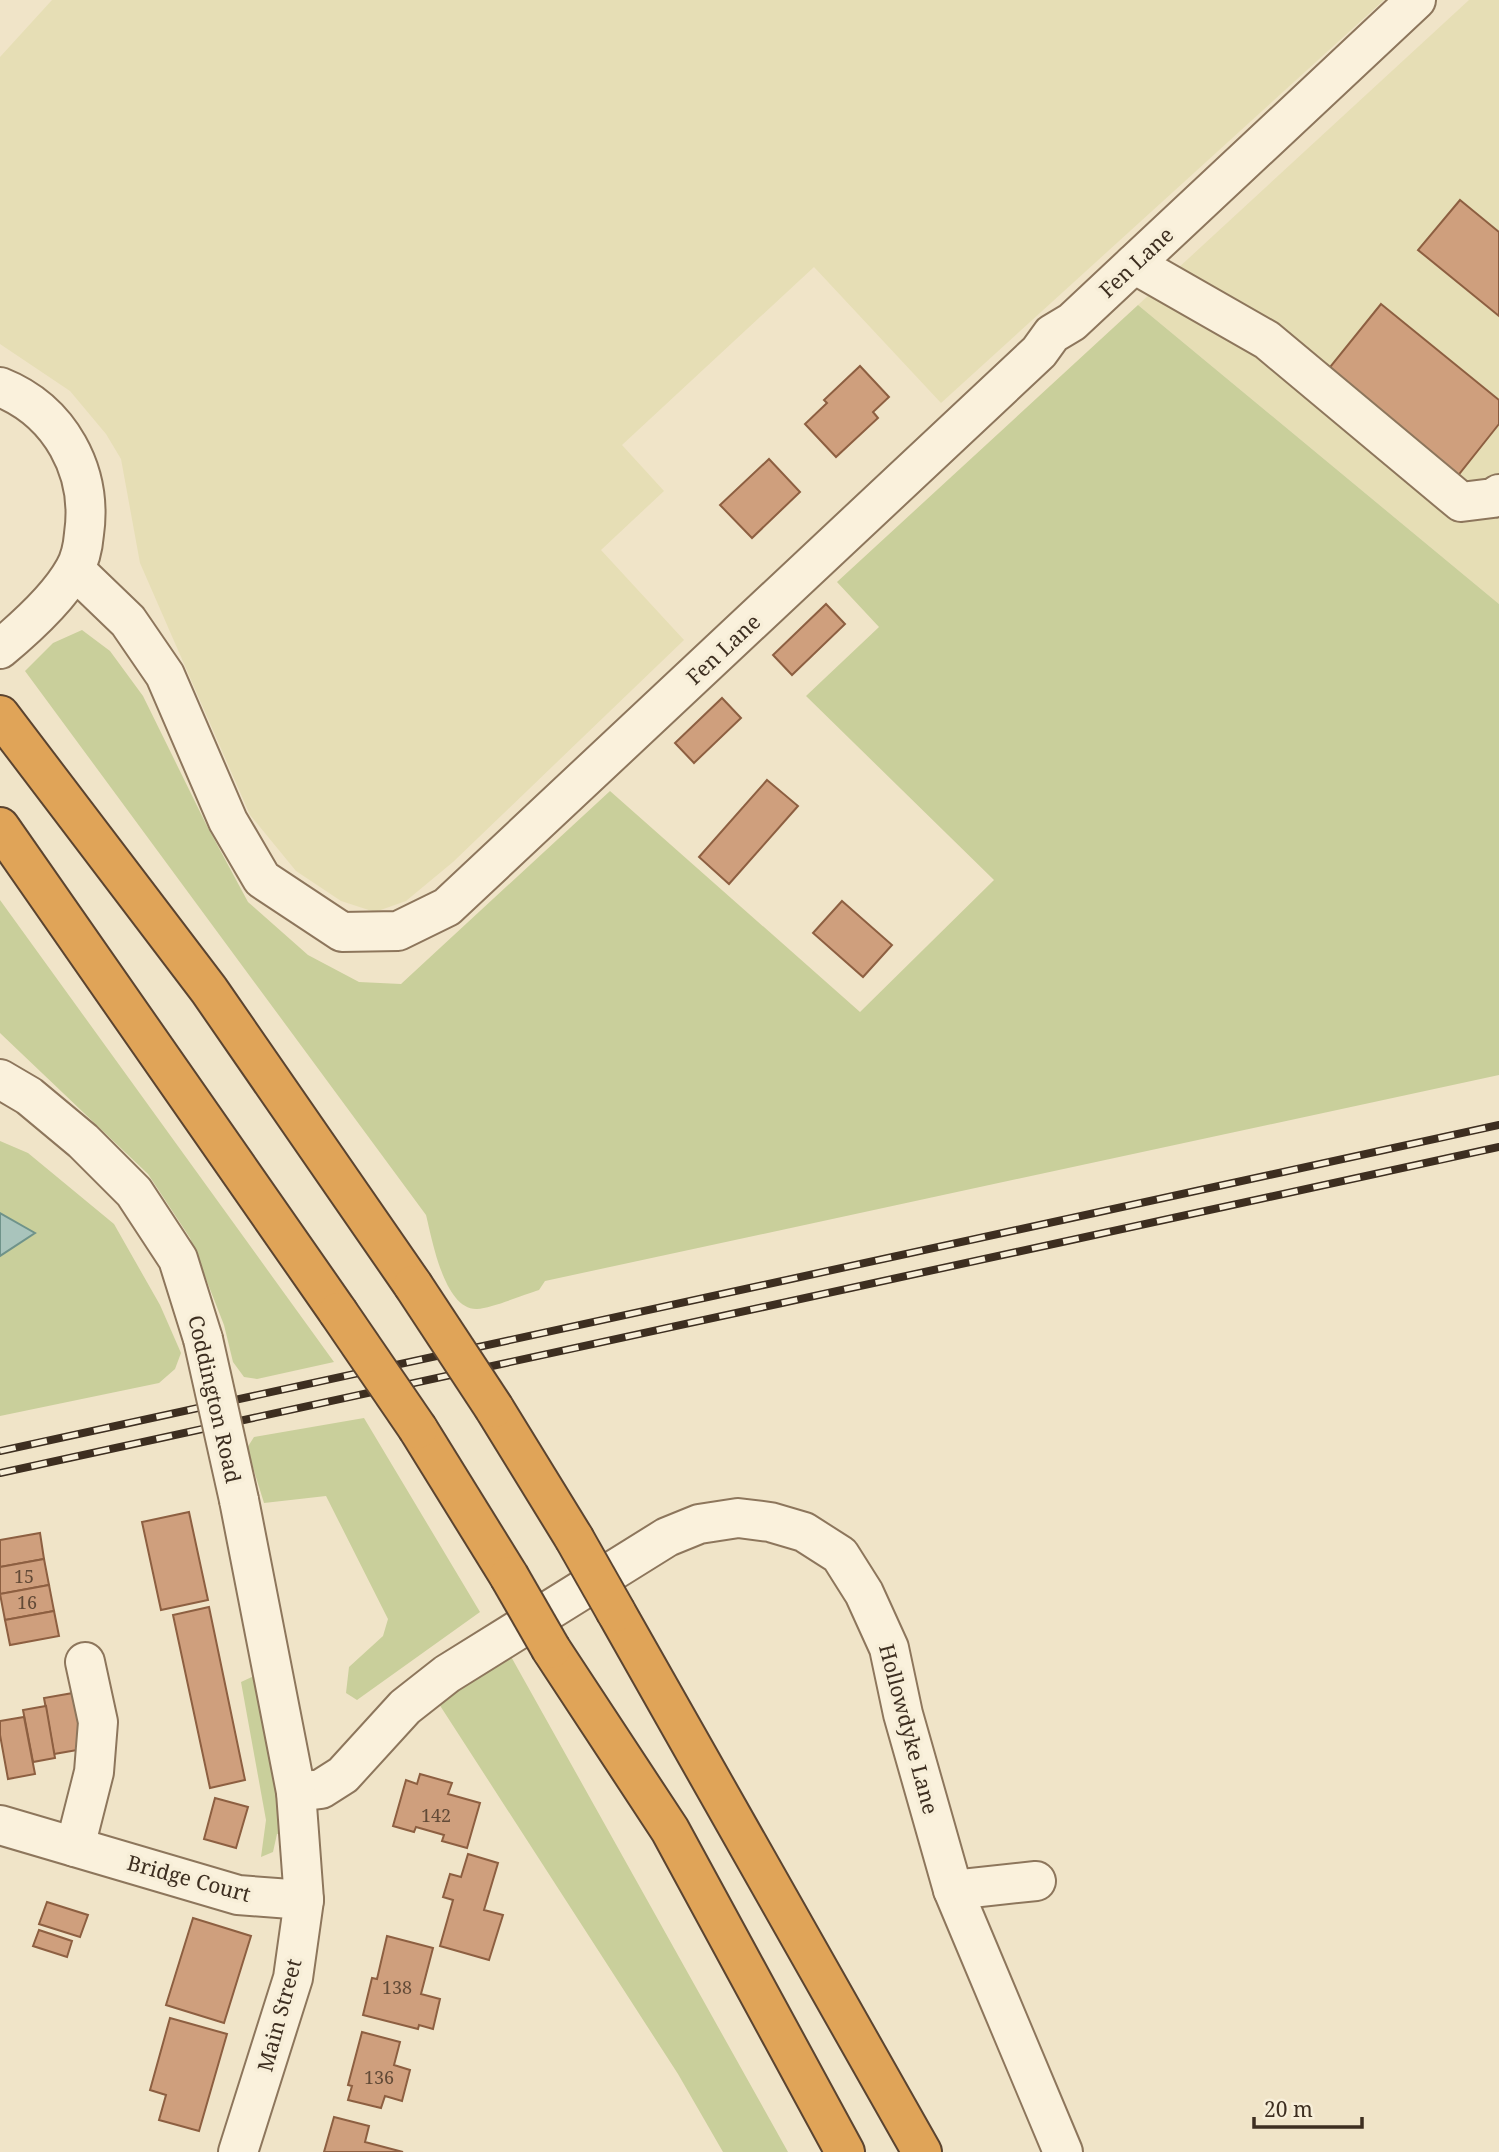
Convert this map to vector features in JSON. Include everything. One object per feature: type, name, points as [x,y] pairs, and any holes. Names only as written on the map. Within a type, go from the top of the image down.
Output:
[{"type":"highway","points":[[0,715],[209,990],[495,1408],[574,1538],[922,2152]]},
{"type":"highway","points":[[0,827],[418,1429],[551,1649],[670,1830],[845,2152]]},
{"type":"street","name":"Fen Lane","points":[[75,570],[128,621],[165,674],[228,821],[262,879],[342,932],[398,932],[446,907],[1029,362],[1052,334],[1072,322],[1416,0]]},
{"type":"street","points":[[1134,264],[1267,340],[1461,502],[1499,495]]},
{"type":"street","points":[[0,387],[23,398],[58,429],[80,472],[86,521],[83,546],[75,570],[43,609],[0,649]]},
{"type":"street","name":"Coddington Road","points":[[0,1079],[29,1096],[83,1141],[134,1192],[178,1259],[203,1339],[239,1500],[296,1792]]},
{"type":"street","name":"Hollowdyke Lane","points":[[296,1792],[321,1789],[343,1775],[405,1707],[447,1674],[667,1537],[699,1524],[738,1518],[770,1522],[804,1532],[840,1555],[864,1593],[889,1648],[903,1714],[953,1890],[1063,2152]]},
{"type":"street","points":[[75,1847],[94,1772],[98,1722],[85,1662]]},
{"type":"street","name":"Main Street","points":[[238,2152],[293,1978],[304,1900],[296,1792]]},
{"type":"street","name":"Bridge Court","points":[[0,1825],[238,1895],[304,1900]]},
{"type":"street","points":[[953,1890],[1035,1881]]},
{"type":"shaded area","points":[[52,0],[1384,0],[941,403],[814,267],[622,445],[664,491],[601,550],[684,640],[453,862],[406,901],[375,912],[341,901],[296,871],[250,815],[140,563],[121,459],[106,434],[70,391],[0,344],[0,57]]},
{"type":"shaded area","points":[[1469,0],[1499,0],[1499,604],[1138,305]]},
{"type":"green space","points":[[1138,305],[1499,604],[1499,1075],[545,1281],[539,1290],[499,1304],[477,1309],[466,1306],[456,1298],[441,1271],[426,1215],[25,671],[53,643],[82,630],[110,651],[143,696],[248,902],[308,955],[359,982],[401,984],[610,791],[860,1012],[994,880],[806,696],[879,627],[837,582]]},
{"type":"green space","points":[[0,900],[334,1362],[257,1379],[244,1377],[233,1362],[224,1325],[190,1238],[148,1174],[0,1033]]},
{"type":"green space","points":[[0,1141],[28,1153],[114,1224],[160,1305],[181,1353],[175,1369],[159,1383],[0,1416],[0,1256],[35,1234],[0,1213]]},
{"type":"green space","points":[[364,1418],[480,1612],[357,1700],[346,1693],[349,1667],[383,1636],[388,1619],[326,1496],[264,1503],[247,1448],[254,1437]]},
{"type":"green space","points":[[509,1653],[788,2152],[723,2152],[678,2074],[439,1704]]},
{"type":"green space","points":[[254,1676],[286,1834],[277,1834],[273,1852],[261,1857],[266,1820],[241,1682]]},
{"type":"water","points":[[0,1213],[35,1233],[0,1256]]},
{"type":"building","points":[[1460,200],[1499,232],[1499,316],[1418,250]]},
{"type":"building","points":[[1381,304],[1499,400],[1499,424],[1456,478],[1326,372]]},
{"type":"building","points":[[860,366],[889,397],[873,412],[878,418],[836,457],[805,424],[827,403],[824,400]]},
{"type":"building","points":[[769,459],[800,492],[752,538],[720,505]]},
{"type":"building","points":[[826,604],[845,624],[792,675],[773,655]]},
{"type":"building","points":[[722,698],[741,718],[694,763],[675,743]]},
{"type":"building","points":[[767,780],[798,806],[729,884],[699,857]]},
{"type":"building","points":[[842,901],[892,945],[863,977],[813,933]]},
{"type":"building","points":[[189,1512],[208,1600],[161,1610],[142,1522]]},
{"type":"building","points":[[40,1533],[44,1559],[0,1567],[0,1540]]},
{"type":"building","points":[[44,1559],[49,1585],[0,1594],[0,1567]]},
{"type":"building","points":[[49,1585],[54,1611],[5,1620],[0,1594]]},
{"type":"building","points":[[209,1607],[245,1780],[210,1788],[173,1615]]},
{"type":"building","points":[[54,1611],[59,1636],[10,1645],[5,1620]]},
{"type":"building","points":[[73,1693],[83,1749],[54,1754],[44,1698]]},
{"type":"building","points":[[46,1706],[55,1758],[33,1762],[23,1710]]},
{"type":"building","points":[[24,1717],[35,1774],[8,1779],[0,1721]]},
{"type":"building","points":[[420,1774],[452,1783],[448,1794],[480,1803],[467,1848],[442,1841],[444,1835],[416,1827],[414,1832],[393,1826],[406,1780],[417,1784]]},
{"type":"building","points":[[215,1798],[248,1807],[236,1848],[204,1839]]},
{"type":"building","points":[[468,1854],[498,1863],[484,1910],[503,1915],[489,1960],[440,1946],[453,1900],[443,1897],[450,1874],[461,1877]]},
{"type":"building","points":[[47,1902],[88,1915],[80,1937],[39,1924]]},
{"type":"building","points":[[193,1918],[251,1936],[224,2023],[166,2005]]},
{"type":"building","points":[[39,1930],[72,1941],[67,1957],[33,1946]]},
{"type":"building","points":[[387,1936],[433,1948],[421,1994],[440,1999],[433,2029],[419,2025],[418,2029],[363,2015],[372,1978],[377,1979]]},
{"type":"building","points":[[170,2018],[227,2034],[199,2131],[159,2120],[166,2095],[150,2090]]},
{"type":"building","points":[[362,2032],[400,2042],[394,2065],[410,2070],[402,2101],[385,2096],[381,2108],[348,2100],[352,2086],[348,2085]]},
{"type":"building","points":[[334,2117],[369,2126],[365,2142],[403,2152],[324,2152]]},
{"type":"railway","points":[[0,1451],[1499,1125]]},
{"type":"railway","points":[[0,1473],[1499,1147]]}]
